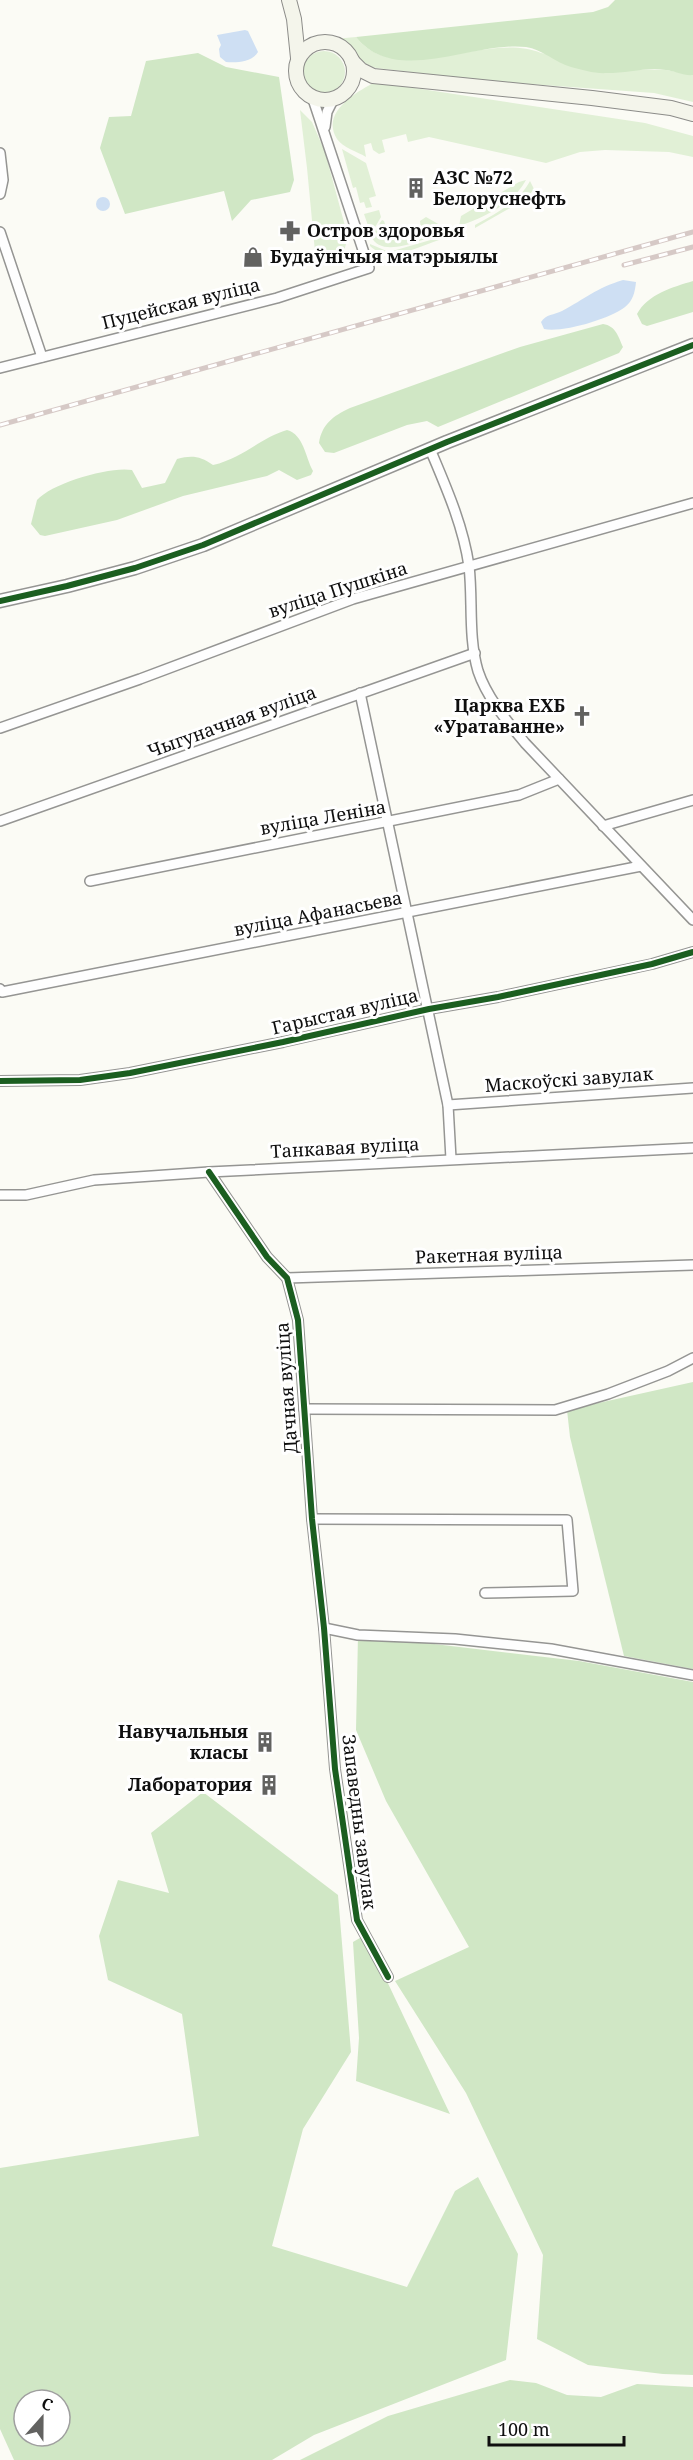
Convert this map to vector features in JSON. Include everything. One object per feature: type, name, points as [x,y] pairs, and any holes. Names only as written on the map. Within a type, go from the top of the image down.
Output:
[{"type":"main road","points":[[289,0],[294,19],[298,58],[296,77],[299,86],[313,99],[333,100],[342,96],[349,88],[373,76]]},
{"type":"main road","points":[[294,19],[304,31],[321,42],[340,46],[365,73],[373,76],[592,98],[671,108],[693,114]]},
{"type":"main road","points":[[298,58],[304,50],[321,42]]},
{"type":"main road","points":[[349,88],[354,70],[352,61]]},
{"type":"street","points":[[313,99],[325,129]]},
{"type":"street","points":[[325,129],[327,112],[333,100]]},
{"type":"street","name":"Пуцейская вуліца","points":[[0,368],[288,295],[369,268],[325,129]]},
{"type":"street","points":[[0,153],[3,180],[0,194]]},
{"type":"street","points":[[0,232],[42,357]]},
{"type":"street","points":[[0,601],[135,568],[203,545],[430,449],[693,345]]},
{"type":"street","points":[[430,449],[455,509],[469,566],[478,670],[492,699],[525,743],[693,920]]},
{"type":"street","name":"вуліца Пушкіна","points":[[0,728],[140,679],[333,606],[693,503]]},
{"type":"street","name":"Чыгуначная вуліца","points":[[0,821],[475,653]]},
{"type":"street","points":[[360,693],[448,1105],[451,1159]]},
{"type":"street","name":"вуліца Леніна","points":[[90,881],[519,795],[559,779]]},
{"type":"street","points":[[603,826],[693,800]]},
{"type":"street","name":"вуліца Афанасьева","points":[[1,991],[641,866]]},
{"type":"street","name":"Гарыстая вуліца","points":[[0,1081],[80,1080],[130,1073],[652,964],[693,952]]},
{"type":"street","name":"Маскоўскі завулак","points":[[448,1105],[693,1088]]},
{"type":"street","name":"Танкавая вуліца","points":[[0,1195],[26,1196],[94,1180],[208,1172],[693,1148]]},
{"type":"street","name":"Дачная вуліца","points":[[208,1172],[267,1257],[287,1278],[298,1320],[312,1519],[324,1628]]},
{"type":"street","name":"Ракетная вуліца","points":[[287,1278],[693,1265]]},
{"type":"street","name":"Дачная вуліца","points":[[304,1409],[555,1410],[658,1375],[693,1358]]},
{"type":"street","points":[[312,1519],[567,1520],[573,1591],[485,1593]]},
{"type":"street","points":[[324,1628],[358,1635],[455,1638],[551,1649],[693,1675]]},
{"type":"street","name":"Запаведны завулак","points":[[324,1628],[335,1769],[357,1920],[388,1977]]},
{"type":"green space","points":[[615,0],[693,0],[693,75],[659,69],[614,73],[594,72],[565,65],[538,50],[526,47],[505,47],[413,61],[392,59],[373,52],[356,37],[593,12],[608,7]]},
{"type":"green space","points":[[356,37],[374,52],[395,59],[418,59],[495,48],[519,48],[640,70],[666,70],[693,75],[693,102],[654,93],[489,81],[376,68],[364,62],[334,39]]},
{"type":"green space","points":[[324,51],[339,57],[345,72],[339,87],[324,93],[309,87],[303,72],[309,57]]},
{"type":"green space","points":[[198,53],[226,67],[279,77],[294,180],[290,192],[251,200],[232,221],[224,191],[125,214],[100,148],[109,117],[131,116],[146,61]]},
{"type":"green space","points":[[375,82],[645,123],[693,136],[693,157],[669,152],[605,150],[580,152],[546,163],[429,137],[408,142],[406,134],[382,140],[385,152],[379,154],[373,150],[371,143],[364,145],[366,157],[339,142],[333,129],[333,120],[343,104]]},
{"type":"green space","points":[[300,110],[312,122],[325,152],[348,237],[340,265],[316,262]]},
{"type":"green space","points":[[342,149],[366,163],[376,196],[369,198],[372,207],[366,208],[364,202],[360,203],[356,187],[353,188]]},
{"type":"green space","points":[[526,180],[506,203],[478,219],[459,226],[461,216]]},
{"type":"green space","points":[[530,181],[534,189],[526,199],[475,228],[475,225],[513,201]]},
{"type":"green space","points":[[379,210],[381,217],[371,234],[364,214]]},
{"type":"green space","points":[[426,217],[440,225],[441,233],[414,243],[393,247],[376,243],[371,236],[382,220],[390,239],[421,230],[420,221]]},
{"type":"green space","points":[[441,237],[439,240],[413,250],[394,254],[386,254],[370,246],[370,244],[389,252]]},
{"type":"green space","points":[[693,281],[693,312],[647,326],[642,324],[637,314],[648,301],[662,292]]},
{"type":"green space","points":[[603,324],[614,329],[618,335],[623,347],[619,353],[438,427],[427,421],[407,425],[334,453],[325,452],[319,443],[320,436],[329,421],[350,408],[520,347]]},
{"type":"green space","points":[[287,430],[301,441],[313,471],[311,475],[297,480],[279,470],[267,476],[183,496],[117,520],[45,536],[40,535],[31,524],[37,500],[68,482],[96,473],[122,469],[132,470],[142,488],[165,483],[177,459],[196,457],[213,465],[233,458]]},
{"type":"green space","points":[[693,1382],[693,1669],[624,1656],[570,1437],[567,1410]]},
{"type":"green space","points":[[358,1635],[579,1661],[693,1682],[693,2375],[663,2374],[588,2365],[537,2339],[543,2255],[466,2093],[395,1981],[469,1947],[386,1801],[356,1730]]},
{"type":"green space","points":[[203,1792],[338,1895],[351,2052],[303,2129],[272,2246],[407,2287],[455,2191],[478,2177],[518,2254],[506,2360],[314,2435],[272,2460],[14,2460],[0,2429],[0,2168],[199,2136],[182,2014],[108,1980],[99,1936],[118,1880],[169,1893],[151,1833]]},
{"type":"green space","points":[[365,1935],[450,2114],[356,2081],[359,2038],[353,1942]]},
{"type":"green space","points":[[510,2380],[536,2383],[567,2395],[601,2397],[637,2384],[693,2387],[693,2460],[300,2460],[388,2416]]},
{"type":"water","points":[[248,31],[258,52],[248,60],[226,62],[220,57],[221,45],[217,35]]},
{"type":"water","points":[[100,197],[106,197],[110,204],[106,211],[100,211],[96,207],[96,201]]},
{"type":"water","points":[[623,280],[636,282],[636,286],[630,302],[618,312],[574,327],[544,329],[541,322],[545,317],[562,311],[591,294]]},
{"type":"railway","points":[[0,425],[693,232]]},
{"type":"railway","points":[[624,265],[693,247]]},
{"type":"cycle path","points":[[0,601],[135,568],[203,545],[447,442],[693,345]]},
{"type":"cycle path","points":[[0,1081],[80,1080],[130,1073],[652,964],[693,952]]},
{"type":"cycle path","points":[[209,1172],[267,1257],[287,1278],[298,1320],[312,1519],[324,1628],[335,1769],[357,1920],[388,1977]]},
{"type":"place","name":"АЗС №72 Белоруснефть","points":[[416,188]]},
{"type":"place","name":"Остров здоровья","points":[[290,231]]},
{"type":"place","name":"Будаўнічыя матэрыялы","points":[[253,257]]},
{"type":"place","name":"Царква ЕХБ «Уратаванне»","points":[[582,716]]},
{"type":"place","name":"Навучальныя класы","points":[[265,1742]]},
{"type":"place","name":"Лаборатория","points":[[269,1785]]}]
